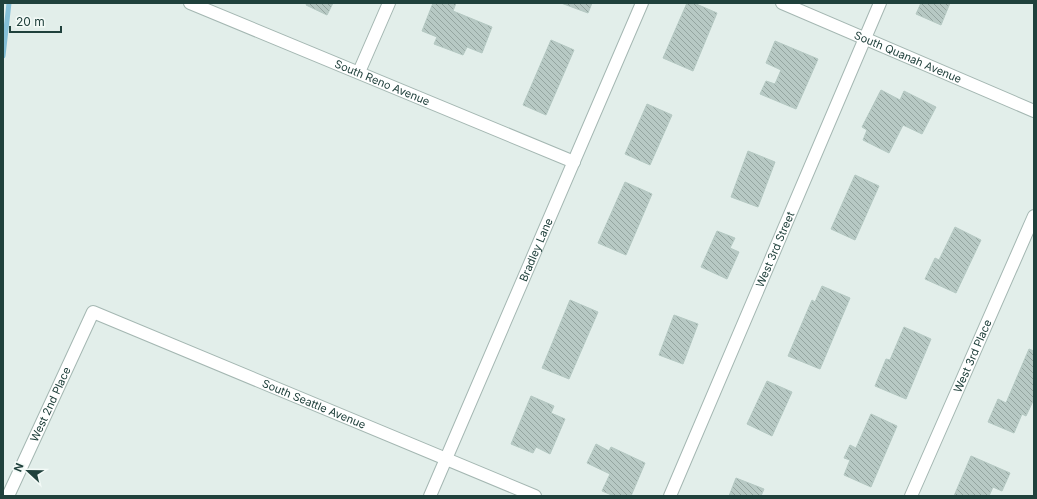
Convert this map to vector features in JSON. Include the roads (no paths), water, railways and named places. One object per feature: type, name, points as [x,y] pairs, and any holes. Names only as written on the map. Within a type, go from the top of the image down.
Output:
[{"type":"street","name":"South Reno Avenue","points":[[190,3],[574,162]]},
{"type":"street","points":[[359,72],[389,3]]},
{"type":"street","name":"Bradley Lane","points":[[430,496],[642,3]]},
{"type":"street","name":"South Quanah Avenue","points":[[782,3],[1034,111]]},
{"type":"street","name":"West 3rd Street","points":[[670,496],[880,3]]},
{"type":"street","name":"West 3rd Place","points":[[911,496],[1034,216]]},
{"type":"street","name":"South Seattle Avenue","points":[[93,312],[447,458],[535,496]]},
{"type":"street","name":"West 2nd Place","points":[[8,496],[93,312]]},
{"type":"waterway","points":[[3,56],[9,3]]}]
